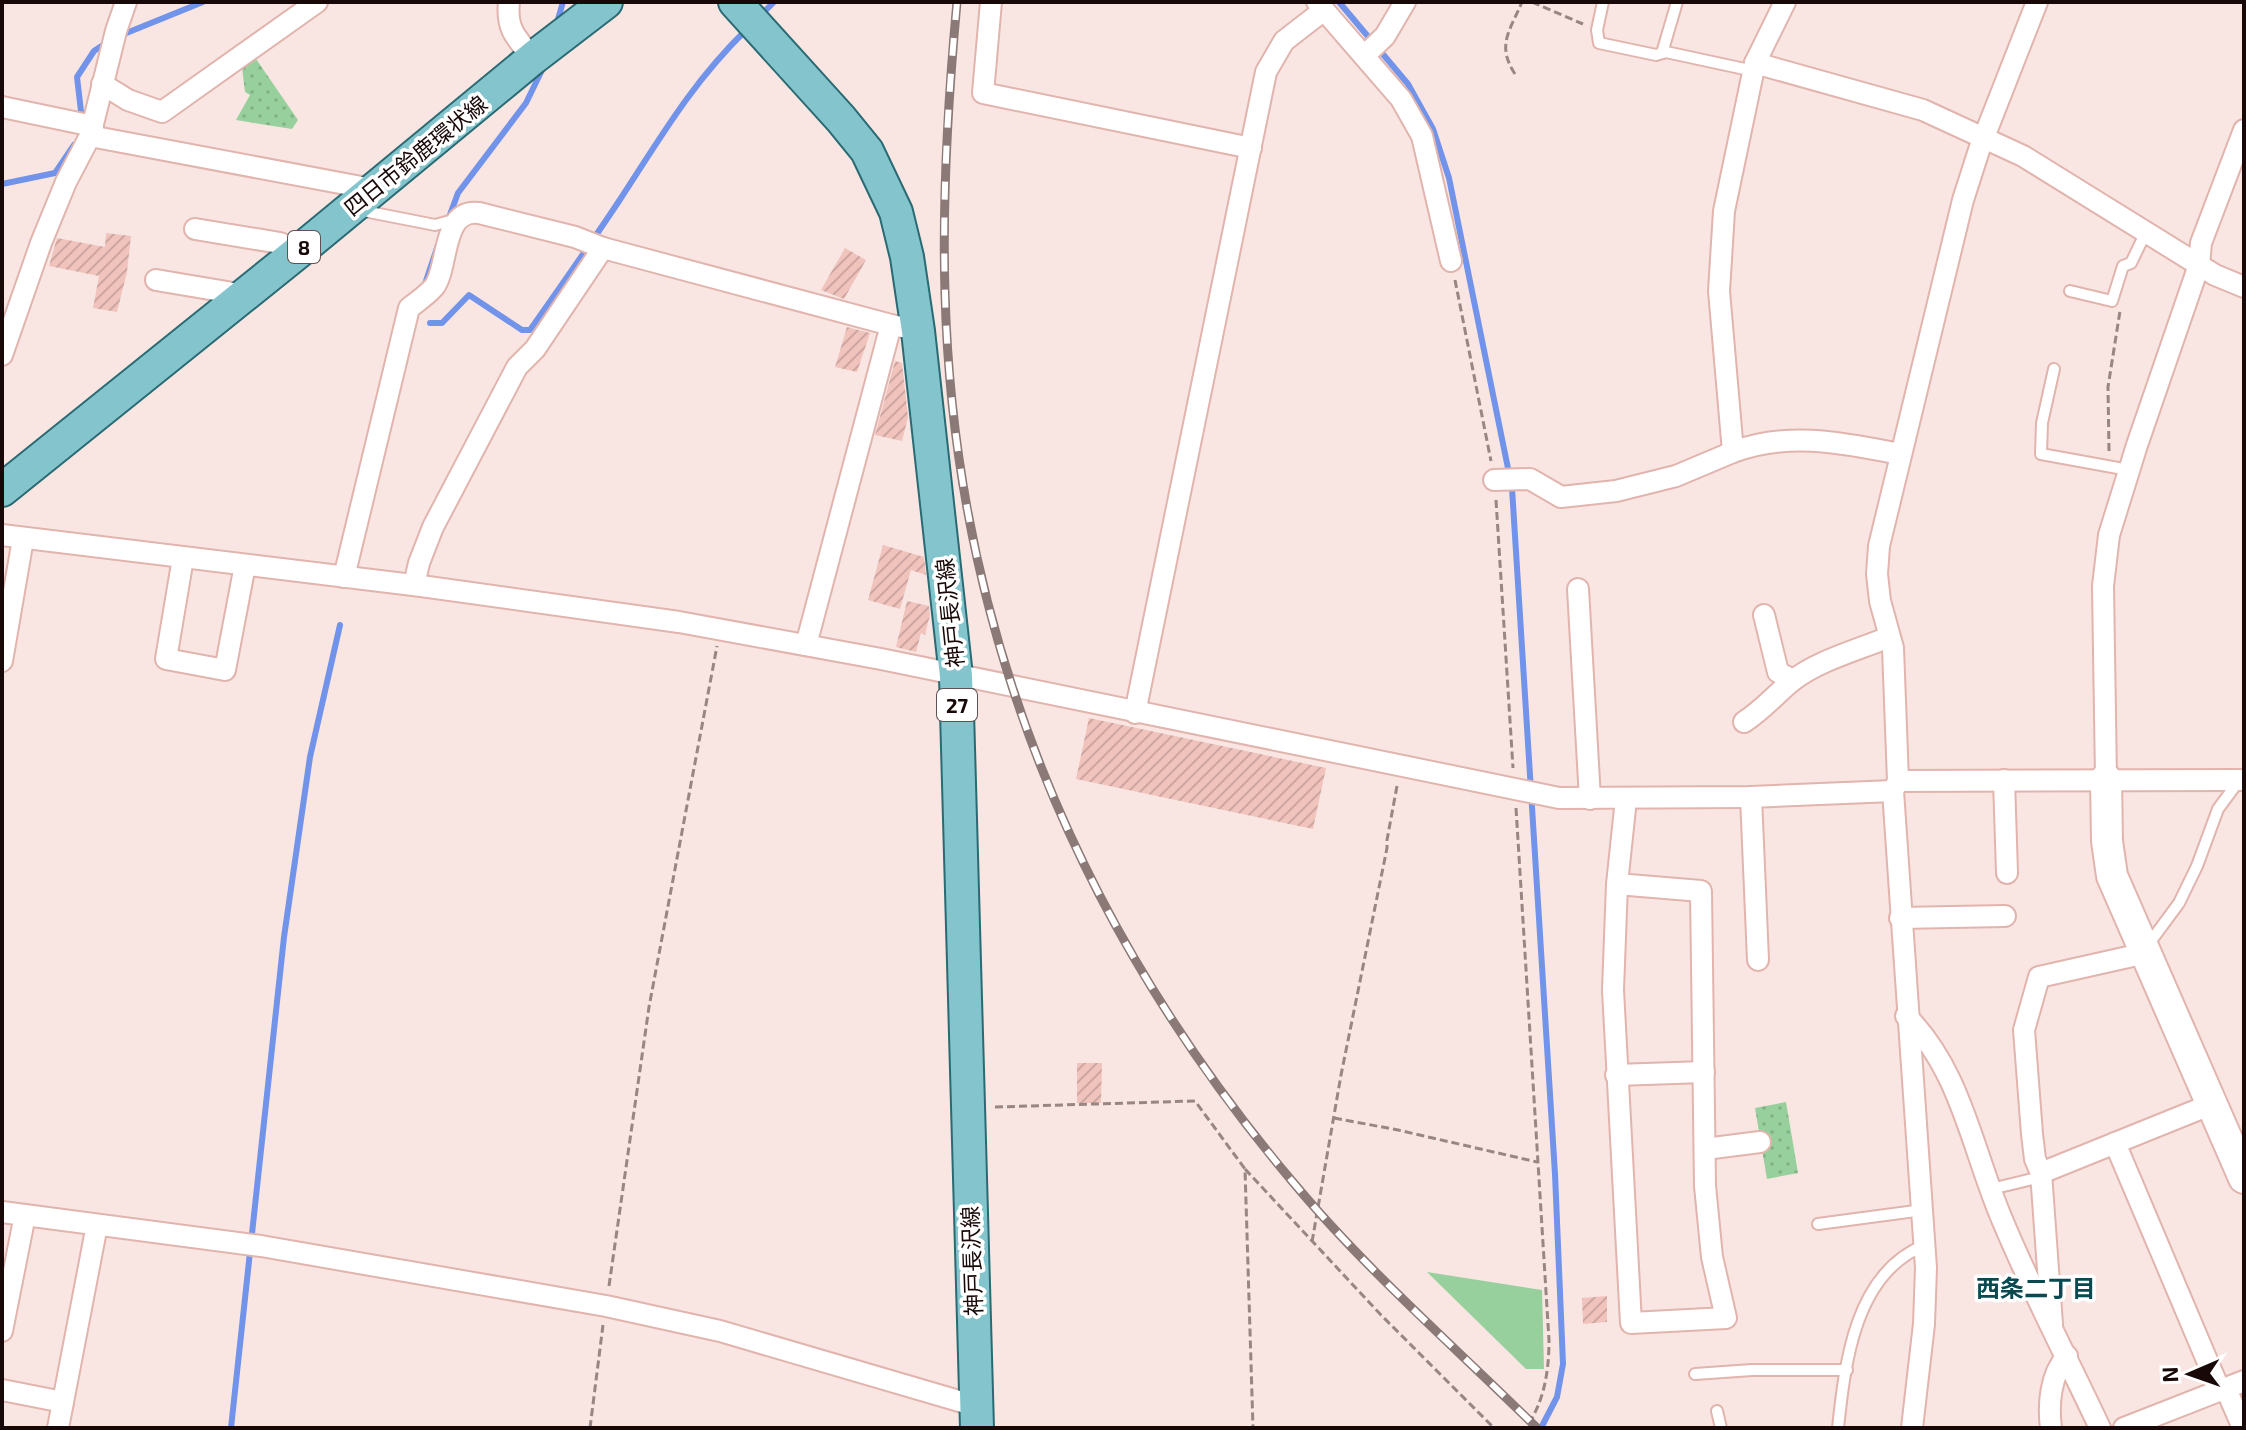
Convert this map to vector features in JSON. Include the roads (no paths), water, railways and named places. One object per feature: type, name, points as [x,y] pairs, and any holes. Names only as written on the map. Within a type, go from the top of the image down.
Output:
[{"type":"main road","name":"四日市鈴鹿環状線","points":[[2,490],[606,2]]},
{"type":"main road","name":"神戸長沢線","points":[[748,17],[867,151],[896,212],[907,257],[905,328],[956,676],[976,1417]]},
{"type":"street","points":[[2,355],[41,243],[87,128],[126,2]]},
{"type":"street","points":[[102,84],[128,100],[162,112],[317,2]]},
{"type":"street","points":[[509,2],[508,23],[512,33],[533,58]]},
{"type":"street","points":[[991,2],[983,93],[1251,148]]},
{"type":"street","points":[[1365,55],[1385,36],[1405,2]]},
{"type":"street","points":[[1733,452],[1719,291],[1724,211],[1755,67],[1785,2]]},
{"type":"street","points":[[1912,1428],[1924,1324],[1925,1245],[1900,918],[1893,648],[1880,601],[1877,574],[1879,546],[1963,200],[2037,2]]},
{"type":"street","points":[[1135,713],[1266,72],[1284,41],[1320,6],[1401,99],[1422,136],[1451,261]]},
{"type":"street","points":[[1755,67],[1923,110],[2023,156],[2145,234],[2215,275],[2244,287]]},
{"type":"street","points":[[2,107],[360,198]]},
{"type":"street","points":[[2244,130],[2239,157],[2232,166],[2201,243],[2199,265],[2119,468],[2103,586],[2107,841],[2112,876],[2244,1178]]},
{"type":"street","points":[[344,577],[409,308],[436,286],[458,219],[470,212],[479,213],[905,328],[806,645]]},
{"type":"street","points":[[195,229],[280,243],[298,252]]},
{"type":"street","points":[[414,585],[433,527],[517,367],[535,349],[595,245]]},
{"type":"street","points":[[156,280],[245,295]]},
{"type":"street","points":[[1494,480],[1530,479],[1561,497],[1616,491],[1676,476],[1758,443],[1817,440],[1900,454]]},
{"type":"street","points":[[2,535],[414,585],[720,629],[1545,795],[1590,799],[1751,797],[2004,780],[2242,780]]},
{"type":"street","points":[[2,661],[23,539]]},
{"type":"street","points":[[183,558],[166,659],[225,670],[245,565]]},
{"type":"street","points":[[1578,589],[1590,799]]},
{"type":"street","points":[[1764,615],[1778,672],[1793,680]]},
{"type":"street","points":[[1744,722],[1760,712],[1793,680],[1889,637]]},
{"type":"street","points":[[2004,780],[2007,873]]},
{"type":"street","points":[[1751,797],[1758,960]]},
{"type":"street","points":[[1617,884],[1701,891],[1705,1186],[1712,1257],[1726,1318],[1631,1323],[1613,990],[1617,884],[1626,799]]},
{"type":"street","points":[[1900,918],[2005,916]]},
{"type":"street","points":[[2052,1324],[2041,1175],[2035,1159],[2032,1134],[2024,1030],[2039,977],[2145,951]]},
{"type":"street","points":[[1906,1016],[1926,1036],[1945,1065],[2003,1222],[2100,1428]]},
{"type":"street","points":[[1616,1075],[1704,1072]]},
{"type":"street","points":[[2041,1175],[2212,1104]]},
{"type":"street","points":[[1705,1149],[1760,1142]]},
{"type":"street","points":[[2115,1143],[2230,1387],[2243,1428]]},
{"type":"street","points":[[2,1212],[258,1245],[606,1306],[720,1331],[976,1417]]},
{"type":"street","points":[[2,1331],[25,1215]]},
{"type":"street","points":[[58,1428],[97,1225]]},
{"type":"street","points":[[2051,1428],[2051,1389],[2067,1356]]},
{"type":"street","points":[[2124,1428],[2230,1387]]},
{"type":"street","points":[[2,1390],[63,1402]]},
{"type":"lane","points":[[1603,2],[1597,30],[1599,43],[1656,55],[1662,53],[1755,67]]},
{"type":"lane","points":[[1662,53],[1677,2]]},
{"type":"lane","points":[[360,198],[435,225],[458,219]]},
{"type":"lane","points":[[2070,291],[2112,301],[2123,266],[2131,263],[2145,234]]},
{"type":"lane","points":[[2054,369],[2042,423],[2041,454],[2119,468]]},
{"type":"lane","points":[[2145,951],[2179,903],[2194,874],[2218,809],[2242,780]]},
{"type":"lane","points":[[1991,1189],[2041,1175]]},
{"type":"lane","points":[[1818,1224],[1923,1210]]},
{"type":"lane","points":[[1838,1428],[1854,1335],[1873,1286],[1906,1253],[1925,1245]]},
{"type":"lane","points":[[1695,1374],[1752,1370],[1847,1370]]},
{"type":"lane","points":[[1717,1411],[1721,1428]]},
{"type":"waterway","points":[[119,36],[203,2]]},
{"type":"waterway","points":[[556,26],[563,2]]},
{"type":"waterway","points":[[760,16],[774,2]]},
{"type":"waterway","points":[[1339,2],[1408,84],[1433,129],[1449,178],[1512,488],[1555,1174],[1563,1364],[1557,1397],[1541,1428]]},
{"type":"waterway","points":[[430,323],[442,323],[469,295],[522,330],[530,330],[679,110],[709,70],[746,30]]},
{"type":"waterway","points":[[82,120],[77,77],[94,51],[109,41]]},
{"type":"waterway","points":[[448,220],[458,193],[526,103],[543,68]]},
{"type":"waterway","points":[[2,184],[55,173],[74,145]]},
{"type":"waterway","points":[[424,287],[438,245]]},
{"type":"waterway","points":[[231,1428],[284,937],[310,757],[340,625]]},
{"type":"railway","points":[[957,2],[948,111],[944,220],[945,293],[954,417],[973,538],[1002,654],[1041,767],[1090,877],[1148,982],[1216,1083],[1320,1214],[1537,1428]]},
{"type":"district","name":"西条二丁目","points":[[2036,1287]]}]
